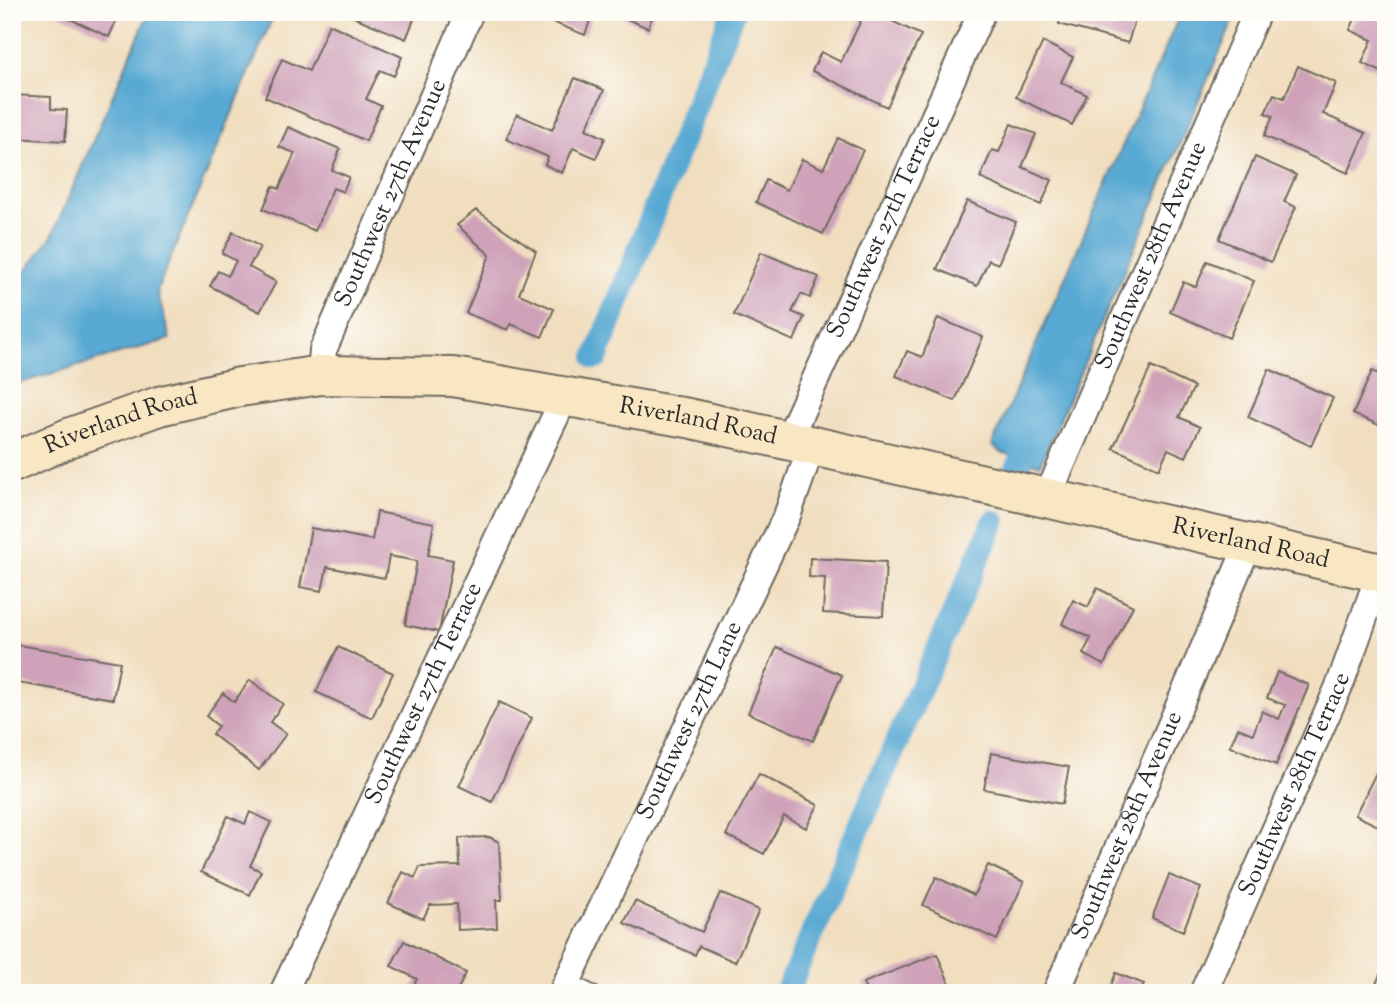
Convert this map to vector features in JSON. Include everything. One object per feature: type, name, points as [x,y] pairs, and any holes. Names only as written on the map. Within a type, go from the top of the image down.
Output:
[{"type":"street","name":"Southwest 27th Avenue","points":[[321,374],[323,350],[470,12]]},
{"type":"street","name":"Southwest 27th Terrace","points":[[800,442],[982,12]]},
{"type":"street","name":"Southwest 28th Avenue","points":[[1047,498],[1257,12]]},
{"type":"street","name":"Riverland Road","points":[[12,463],[71,436],[159,406],[240,387],[321,374],[453,377],[566,394],[800,442],[1383,574]]},
{"type":"street","name":"Southwest 27th Terrace","points":[[283,993],[566,394]]},
{"type":"street","name":"Southwest 27th Lane","points":[[565,987],[788,513],[800,442]]},
{"type":"street","name":"Southwest 28th Avenue","points":[[1056,993],[1249,543]]},
{"type":"street","name":"Southwest 28th Terrace","points":[[1203,993],[1340,684],[1383,574]]},
{"type":"lane","points":[[565,987],[592,993]]},
{"type":"water","points":[[149,12],[275,12],[157,290],[170,339],[16,384],[12,377],[12,289],[52,236]]},
{"type":"water","points":[[1181,12],[1237,12],[1040,465],[1001,452],[992,445]]},
{"type":"building","points":[[55,12],[120,12],[109,37]]},
{"type":"building","points":[[342,12],[417,12],[406,39]]},
{"type":"building","points":[[541,12],[593,12],[585,35],[539,17]]},
{"type":"building","points":[[610,12],[654,12],[648,28]]},
{"type":"building","points":[[865,12],[873,12],[921,35],[887,107],[812,71],[821,52],[841,62]]},
{"type":"building","points":[[1062,12],[1137,12],[1128,43],[1059,24]]},
{"type":"building","points":[[1358,12],[1386,12],[1386,74],[1362,63],[1372,40],[1350,30]]},
{"type":"building","points":[[329,24],[402,57],[394,76],[380,70],[366,99],[381,106],[366,141],[265,97],[282,59],[309,71]]},
{"type":"building","points":[[1043,42],[1073,57],[1061,82],[1087,95],[1072,125],[1016,97]]},
{"type":"building","points":[[1298,66],[1336,83],[1323,114],[1366,133],[1348,173],[1264,136],[1273,116],[1265,113],[1274,94],[1284,98]]},
{"type":"building","points":[[575,78],[604,90],[586,129],[605,138],[596,158],[573,148],[562,173],[545,165],[548,157],[506,139],[517,114],[552,130]]},
{"type":"building","points":[[12,95],[51,97],[51,109],[67,110],[65,141],[12,138]]},
{"type":"building","points":[[1011,124],[1036,134],[1022,167],[1052,180],[1041,205],[980,178],[992,150],[999,152]]},
{"type":"building","points":[[288,127],[340,149],[332,170],[349,177],[343,192],[333,188],[315,231],[263,209],[273,186],[279,189],[295,153],[279,147]]},
{"type":"building","points":[[838,138],[863,150],[823,234],[756,202],[766,180],[787,190],[802,159],[823,169]]},
{"type":"building","points":[[1255,157],[1296,175],[1284,202],[1296,207],[1271,262],[1219,239]]},
{"type":"building","points":[[967,201],[1016,222],[998,264],[989,260],[977,286],[937,269]]},
{"type":"building","points":[[476,210],[536,251],[519,294],[554,309],[542,337],[511,324],[508,330],[466,313],[490,255],[457,225]]},
{"type":"building","points":[[233,232],[260,247],[249,267],[276,282],[260,312],[210,286],[218,271],[228,276],[236,261],[222,253]]},
{"type":"building","points":[[761,252],[819,277],[810,298],[801,294],[792,312],[804,317],[794,341],[734,315]]},
{"type":"building","points":[[1207,261],[1254,281],[1229,338],[1170,312],[1183,282],[1196,287]]},
{"type":"building","points":[[938,318],[983,337],[955,401],[896,376],[907,351],[922,357]]},
{"type":"building","points":[[1151,367],[1194,387],[1179,417],[1200,427],[1186,457],[1168,449],[1159,469],[1113,448]]},
{"type":"building","points":[[1269,369],[1333,398],[1311,446],[1248,417]]},
{"type":"building","points":[[1372,371],[1386,377],[1386,428],[1353,414]]},
{"type":"building","points":[[377,512],[434,523],[428,555],[453,560],[439,632],[405,625],[417,561],[389,556],[385,578],[327,567],[322,591],[300,587],[311,528],[372,540]]},
{"type":"building","points":[[810,558],[886,562],[883,616],[823,613],[825,578],[809,577]]},
{"type":"building","points":[[1097,588],[1133,606],[1104,665],[1083,654],[1091,638],[1062,624],[1073,600],[1088,607]]},
{"type":"building","points":[[18,645],[120,662],[113,699],[12,682]]},
{"type":"building","points":[[338,647],[393,673],[372,718],[316,692]]},
{"type":"building","points":[[777,647],[842,675],[813,741],[748,713]]},
{"type":"building","points":[[1277,672],[1309,685],[1276,765],[1230,746],[1238,728],[1253,734],[1262,711],[1279,719],[1285,705],[1267,698]]},
{"type":"building","points":[[250,680],[283,704],[270,722],[286,734],[259,770],[212,734],[218,726],[206,716],[223,693],[234,702]]},
{"type":"building","points":[[499,702],[532,718],[492,802],[459,786]]},
{"type":"building","points":[[991,753],[1069,767],[1062,804],[984,789]]},
{"type":"building","points":[[1386,753],[1386,814],[1380,827],[1355,815]]},
{"type":"building","points":[[759,774],[818,805],[806,828],[784,816],[764,854],[726,835]]},
{"type":"building","points":[[250,812],[271,822],[250,866],[261,871],[250,895],[201,872],[228,816],[245,824]]},
{"type":"building","points":[[489,837],[499,842],[502,900],[496,900],[497,928],[458,930],[457,904],[430,905],[423,919],[388,903],[403,872],[415,878],[420,867],[460,866],[459,838]]},
{"type":"building","points":[[988,865],[1024,882],[997,940],[923,905],[936,877],[974,895]]},
{"type":"building","points":[[1169,875],[1201,888],[1183,931],[1152,918]]},
{"type":"building","points":[[720,893],[759,910],[735,962],[699,946],[695,955],[624,923],[635,901],[702,932]]},
{"type":"building","points":[[404,941],[466,973],[456,993],[410,993],[417,979],[391,966]]},
{"type":"building","points":[[937,954],[950,985],[930,993],[867,993],[863,983]]},
{"type":"building","points":[[1386,961],[1386,993],[1372,993]]},
{"type":"building","points":[[1116,973],[1144,984],[1140,993],[1108,993]]},
{"type":"waterway","points":[[596,358],[733,12]]},
{"type":"waterway","points":[[1014,475],[1035,427]]},
{"type":"waterway","points":[[786,993],[994,522]]}]
